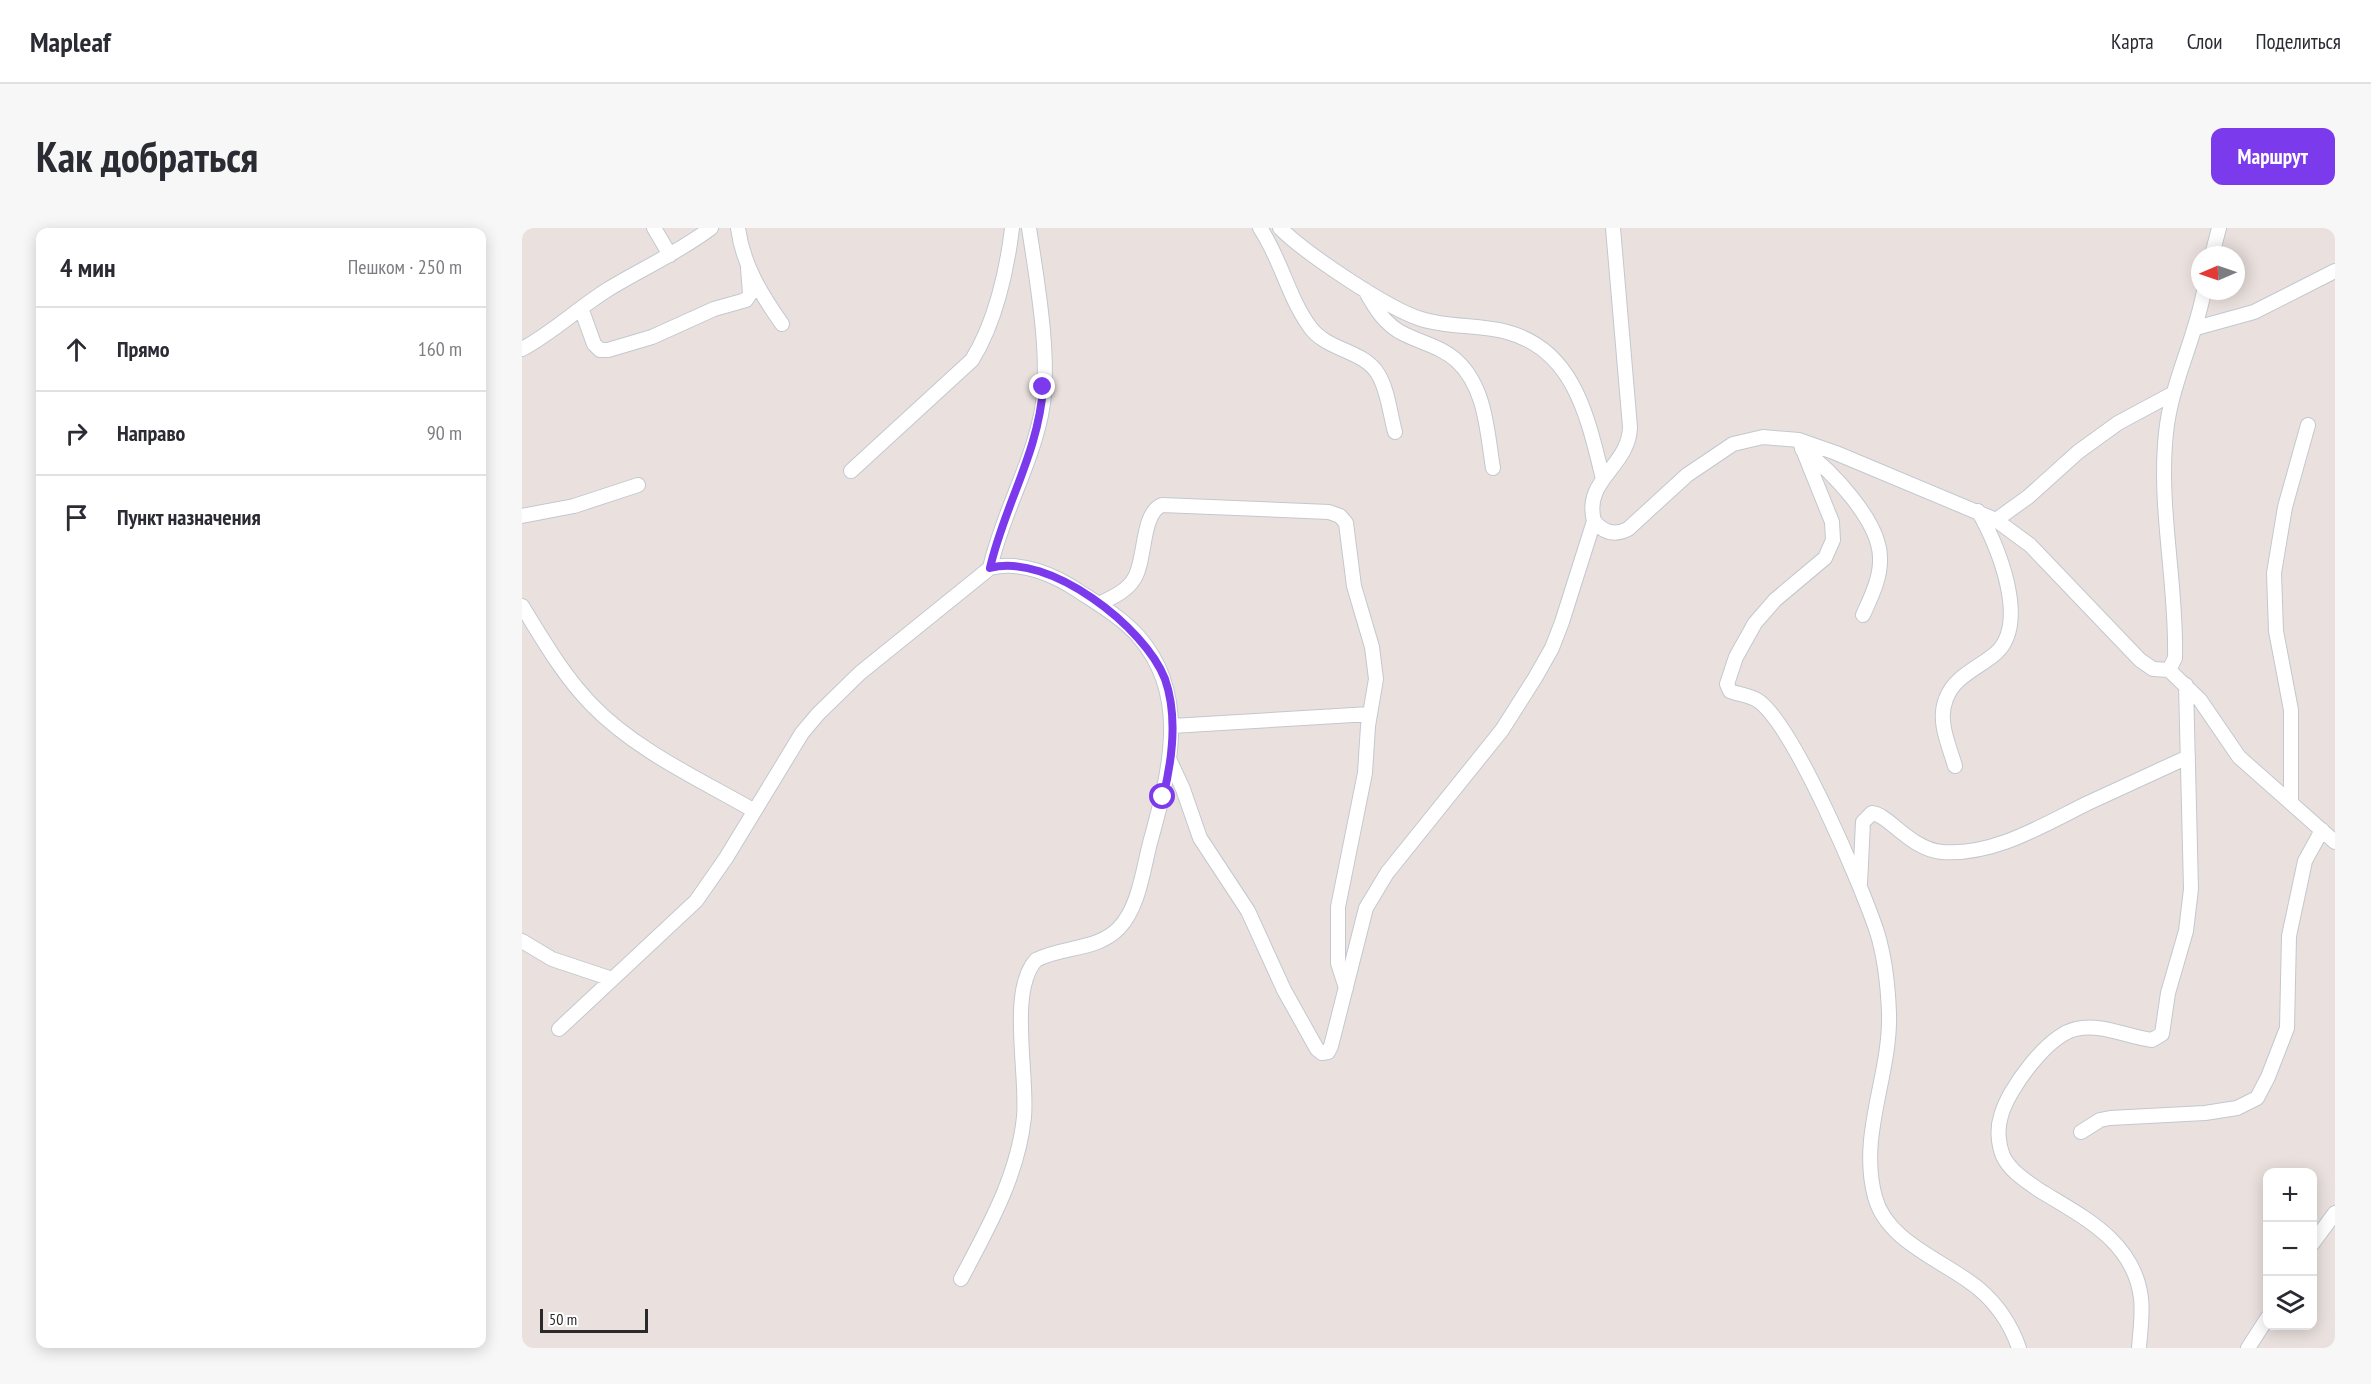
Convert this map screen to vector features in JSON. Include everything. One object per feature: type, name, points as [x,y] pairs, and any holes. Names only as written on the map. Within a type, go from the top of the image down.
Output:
[{"type":"street","points":[[654,228],[670,255]]},
{"type":"street","points":[[522,349],[608,290],[670,255],[711,228]]},
{"type":"street","points":[[581,308],[594,344],[600,350],[608,350],[666,332],[714,309],[746,300],[750,294],[748,268],[738,228]]},
{"type":"street","points":[[851,471],[972,360],[982,343],[994,308],[1005,270],[1012,228]]},
{"type":"street","points":[[990,568],[998,537],[1026,468],[1041,413],[1043,357],[1029,228]]},
{"type":"street","points":[[1260,228],[1276,254],[1301,312],[1314,333],[1331,345],[1368,364],[1379,375],[1395,432]]},
{"type":"street","points":[[1280,228],[1392,306],[1421,319],[1506,331],[1536,344],[1549,353],[1576,387],[1581,397],[1603,479]]},
{"type":"street","points":[[1170,761],[1183,789],[1200,838],[1248,911],[1284,990],[1322,1053],[1328,1052],[1361,924],[1376,891],[1502,730],[1552,648],[1594,520],[1593,497],[1603,479],[1627,449],[1630,427],[1613,228]]},
{"type":"street","points":[[2214,246],[2219,228]]},
{"type":"street","points":[[748,268],[756,285],[782,324]]},
{"type":"street","points":[[2196,328],[2254,312],[2335,271]]},
{"type":"street","points":[[1364,288],[1378,313],[1398,331],[1443,351],[1459,363],[1472,382],[1484,410],[1493,468]]},
{"type":"street","points":[[2169,670],[2175,663],[2175,653],[2164,454],[2172,394],[2196,328],[2203,300]]},
{"type":"street","points":[[1996,520],[2028,497],[2096,438],[2118,423],[2172,394]]},
{"type":"street","points":[[2291,802],[2291,710],[2276,631],[2274,573],[2285,507],[2308,425]]},
{"type":"street","points":[[1594,520],[1603,530],[1622,532],[1634,525],[1703,462],[1726,448],[1762,437],[1801,444],[1978,511],[1996,520],[2030,545],[2140,660],[2153,669],[2169,670],[2186,685],[2200,700],[2239,757],[2335,842]]},
{"type":"street","points":[[1801,444],[1845,490],[1869,525],[1879,547],[1878,576],[1863,615]]},
{"type":"street","points":[[1801,444],[1832,522],[1833,540],[1824,558],[1774,600],[1755,623],[1736,657],[1727,684],[1730,691],[1759,701],[1783,730],[1828,819],[1859,889],[1884,958],[1889,1013],[1886,1057],[1871,1138],[1871,1182],[1876,1201],[1898,1232],[1979,1288],[1994,1303],[2008,1323],[2019,1348]]},
{"type":"street","points":[[522,516],[574,506],[638,485]]},
{"type":"street","points":[[1099,604],[1123,590],[1135,578],[1149,520],[1157,507],[1167,505],[1335,513],[1344,519],[1348,528],[1354,586],[1374,660],[1376,688],[1370,714],[1365,773],[1338,907],[1338,963],[1346,988]]},
{"type":"street","points":[[1955,766],[1942,717],[1946,698],[1967,673],[1999,650],[2007,638],[2010,623],[2003,562],[1978,511]]},
{"type":"street","points":[[559,1029],[696,901],[726,858],[753,810],[802,733],[818,714],[860,672],[990,568],[1010,565],[1029,569],[1058,579],[1099,604],[1136,634],[1158,664],[1169,696],[1172,726],[1170,761],[1136,897],[1125,921],[1102,941],[1036,960],[1024,980],[1020,1000],[1025,1091],[1020,1141],[1005,1192],[961,1279]]},
{"type":"street","points":[[522,606],[556,662],[592,706],[637,741],[753,810]]},
{"type":"street","points":[[2139,1348],[2141,1298],[2136,1275],[2125,1253],[2110,1237],[2087,1219],[2015,1172],[2004,1157],[1999,1138],[2000,1118],[2007,1098],[2014,1088],[2047,1047],[2066,1032],[2087,1027],[2152,1040],[2162,1035],[2168,993],[2183,943],[2190,903],[2186,685]]},
{"type":"street","points":[[1172,726],[1370,714]]},
{"type":"street","points":[[1859,889],[1863,822],[1872,813],[1879,814],[1905,838],[1924,848],[1940,852],[1977,850],[2026,833],[2188,757]]},
{"type":"street","points":[[2081,1132],[2100,1120],[2110,1118],[2205,1113],[2237,1108],[2257,1098],[2268,1077],[2287,1028],[2289,936],[2305,861],[2322,830]]},
{"type":"street","points":[[522,941],[552,959],[612,979]]},
{"type":"street","points":[[2317,1238],[2335,1213]]},
{"type":"street","points":[[2248,1348],[2263,1325]]},
{"type":"route","points":[[1043,387],[1041,413],[1035,439],[1003,524],[990,568],[999,565],[1018,566],[1058,579],[1108,611],[1148,647],[1165,681],[1171,711],[1172,741],[1163,797]]}]
